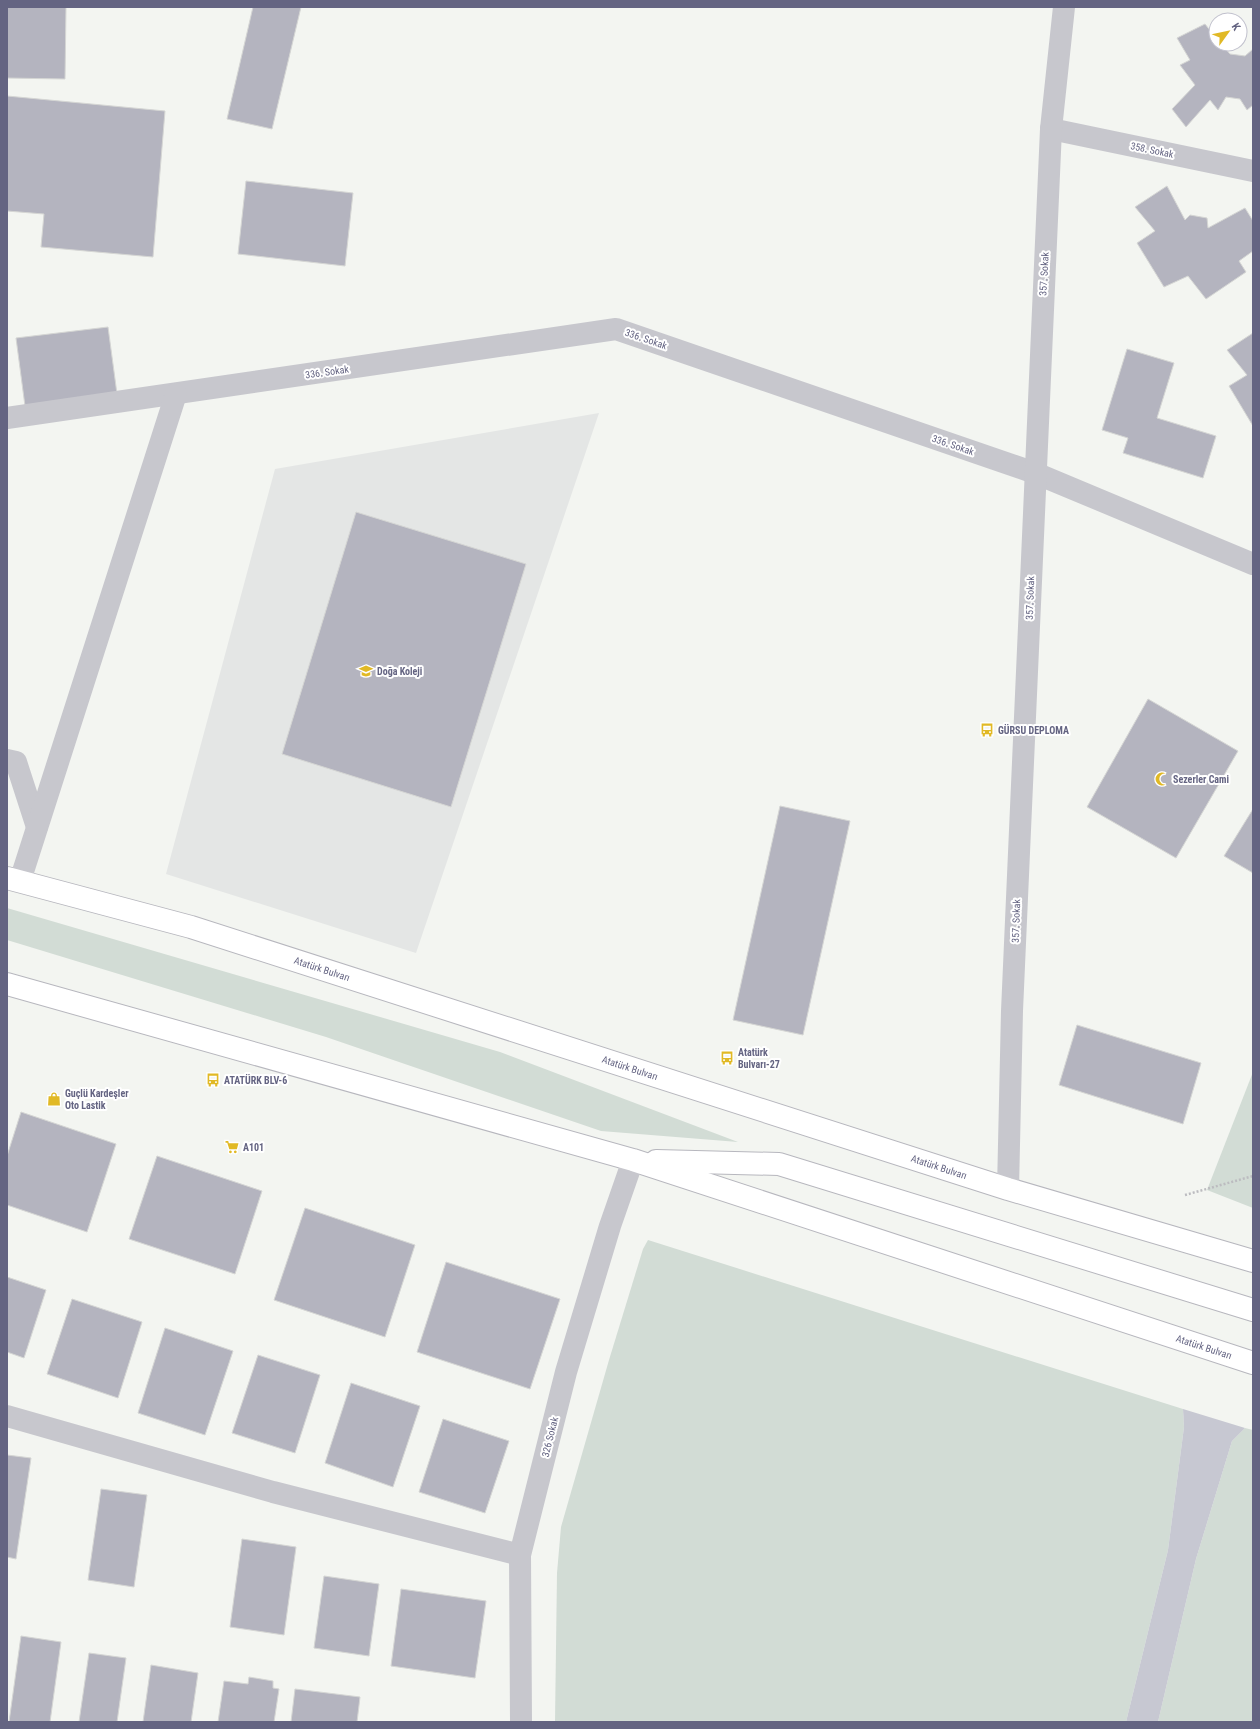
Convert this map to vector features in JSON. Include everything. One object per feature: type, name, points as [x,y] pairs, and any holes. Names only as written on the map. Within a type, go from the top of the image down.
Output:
[{"type":"main road","name":"Atatürk Bulvarı","points":[[14,880],[191,927],[1008,1189],[1253,1261]]},
{"type":"main road","name":"Atatürk Bulvarı","points":[[7,984],[633,1160],[1253,1363]]},
{"type":"main road","points":[[633,1160],[779,1164],[1253,1310]]},
{"type":"street","name":"357. Sokak","points":[[1008,1189],[1012,1011],[1051,129],[1064,7]]},
{"type":"street","name":"358. Sokak","points":[[1051,129],[1253,171]]},
{"type":"street","name":"336. Sokak","points":[[7,418],[616,329],[1035,473],[1253,564]]},
{"type":"street","points":[[14,880],[37,827],[176,394]]},
{"type":"street","points":[[7,760],[16,762],[37,827]]},
{"type":"street","name":"326 Sokak","points":[[521,1722],[520,1555],[566,1372],[610,1226],[633,1160]]},
{"type":"street","points":[[7,1416],[273,1492],[520,1555]]},
{"type":"path","points":[[1185,1195],[1253,1176]]},
{"type":"shaded area","name":"Doğa Koleji","points":[[599,413],[416,953],[166,874],[275,469]]},
{"type":"shaded area","points":[[7,908],[500,1052],[738,1142],[601,1131],[326,1037],[7,940]]},
{"type":"shaded area","points":[[1253,1072],[1253,1208],[1207,1190]]},
{"type":"shaded area","points":[[648,1240],[1183,1409],[1184,1427],[1168,1550],[1126,1722],[555,1722],[557,1573],[561,1527],[609,1360],[643,1249]]},
{"type":"shaded area","points":[[1183,1409],[1245,1428],[1232,1441],[1196,1559],[1158,1722],[1126,1722],[1168,1550],[1184,1427]]},
{"type":"shaded area","points":[[1245,1428],[1253,1430],[1253,1722],[1158,1722],[1196,1559],[1232,1441]]},
{"type":"building","points":[[7,7],[66,7],[65,79],[7,78]]},
{"type":"building","points":[[253,7],[301,7],[272,129],[227,119]]},
{"type":"building","points":[[1205,24],[1208,28],[1208,52],[1228,52],[1230,54],[1245,56],[1253,49],[1253,105],[1247,110],[1240,99],[1226,97],[1218,110],[1210,100],[1186,127],[1172,109],[1195,85],[1180,65],[1190,60],[1177,38]]},
{"type":"building","points":[[7,96],[165,111],[153,257],[41,247],[44,214],[7,211]]},
{"type":"building","points":[[246,181],[353,193],[345,266],[238,254]]},
{"type":"building","points":[[1167,186],[1185,220],[1190,215],[1207,218],[1208,228],[1245,208],[1253,221],[1253,251],[1239,261],[1246,272],[1206,299],[1188,276],[1164,287],[1137,243],[1155,231],[1135,207]]},
{"type":"building","points":[[108,327],[117,394],[25,406],[16,338]]},
{"type":"building","points":[[1253,333],[1253,426],[1229,386],[1247,375],[1227,350]]},
{"type":"building","points":[[1127,349],[1174,363],[1157,418],[1216,436],[1203,478],[1123,453],[1128,438],[1102,430]]},
{"type":"building","points":[[356,512],[526,564],[451,807],[282,754]]},
{"type":"building","name":"Sezerler Cami","points":[[1148,699],[1238,751],[1176,858],[1087,807]]},
{"type":"building","points":[[780,806],[850,821],[803,1035],[733,1020]]},
{"type":"building","points":[[1253,809],[1253,873],[1224,856]]},
{"type":"building","points":[[1077,1025],[1201,1063],[1183,1124],[1059,1085]]},
{"type":"building","points":[[21,1112],[116,1144],[87,1232],[7,1205],[7,1156]]},
{"type":"building","points":[[157,1156],[262,1191],[235,1274],[129,1239]]},
{"type":"building","points":[[305,1208],[415,1245],[385,1337],[274,1300]]},
{"type":"building","points":[[446,1262],[560,1299],[530,1389],[417,1352]]},
{"type":"building","points":[[7,1277],[46,1290],[24,1358],[7,1352]]},
{"type":"building","points":[[72,1299],[142,1322],[118,1398],[47,1374]]},
{"type":"building","points":[[165,1328],[233,1351],[205,1435],[138,1413]]},
{"type":"building","points":[[258,1355],[320,1375],[295,1453],[232,1433]]},
{"type":"building","points":[[351,1383],[420,1406],[393,1487],[325,1463]]},
{"type":"building","points":[[443,1419],[509,1441],[485,1513],[419,1492]]},
{"type":"building","points":[[7,1455],[31,1458],[16,1559],[7,1557]]},
{"type":"building","points":[[101,1489],[147,1495],[134,1587],[88,1580]]},
{"type":"building","points":[[242,1539],[296,1547],[284,1635],[230,1627]]},
{"type":"building","points":[[324,1576],[379,1584],[369,1656],[314,1648]]},
{"type":"building","points":[[401,1589],[486,1601],[475,1678],[391,1666]]},
{"type":"building","points":[[21,1636],[61,1642],[50,1722],[9,1722]]},
{"type":"building","points":[[89,1653],[126,1658],[117,1722],[79,1722]]},
{"type":"building","points":[[151,1665],[198,1673],[191,1722],[143,1722]]},
{"type":"building","points":[[249,1677],[273,1681],[273,1688],[279,1689],[274,1722],[218,1722],[224,1681],[248,1684]]},
{"type":"building","points":[[295,1689],[360,1697],[357,1722],[291,1722]]},
{"type":"place","name":"Doğa Koleji","points":[[366,671]]},
{"type":"place","name":"GÜRSU DEPLOMA","points":[[987,730]]},
{"type":"place","name":"Sezerler Cami","points":[[1162,779]]},
{"type":"place","name":"Atatürk Bulvarı-27","points":[[727,1058]]},
{"type":"place","name":"ATATÜRK BLV-6","points":[[213,1080]]},
{"type":"place","name":"Guçlü Kardeşler Oto Lastik","points":[[54,1099]]},
{"type":"place","name":"A101","points":[[232,1147]]}]
